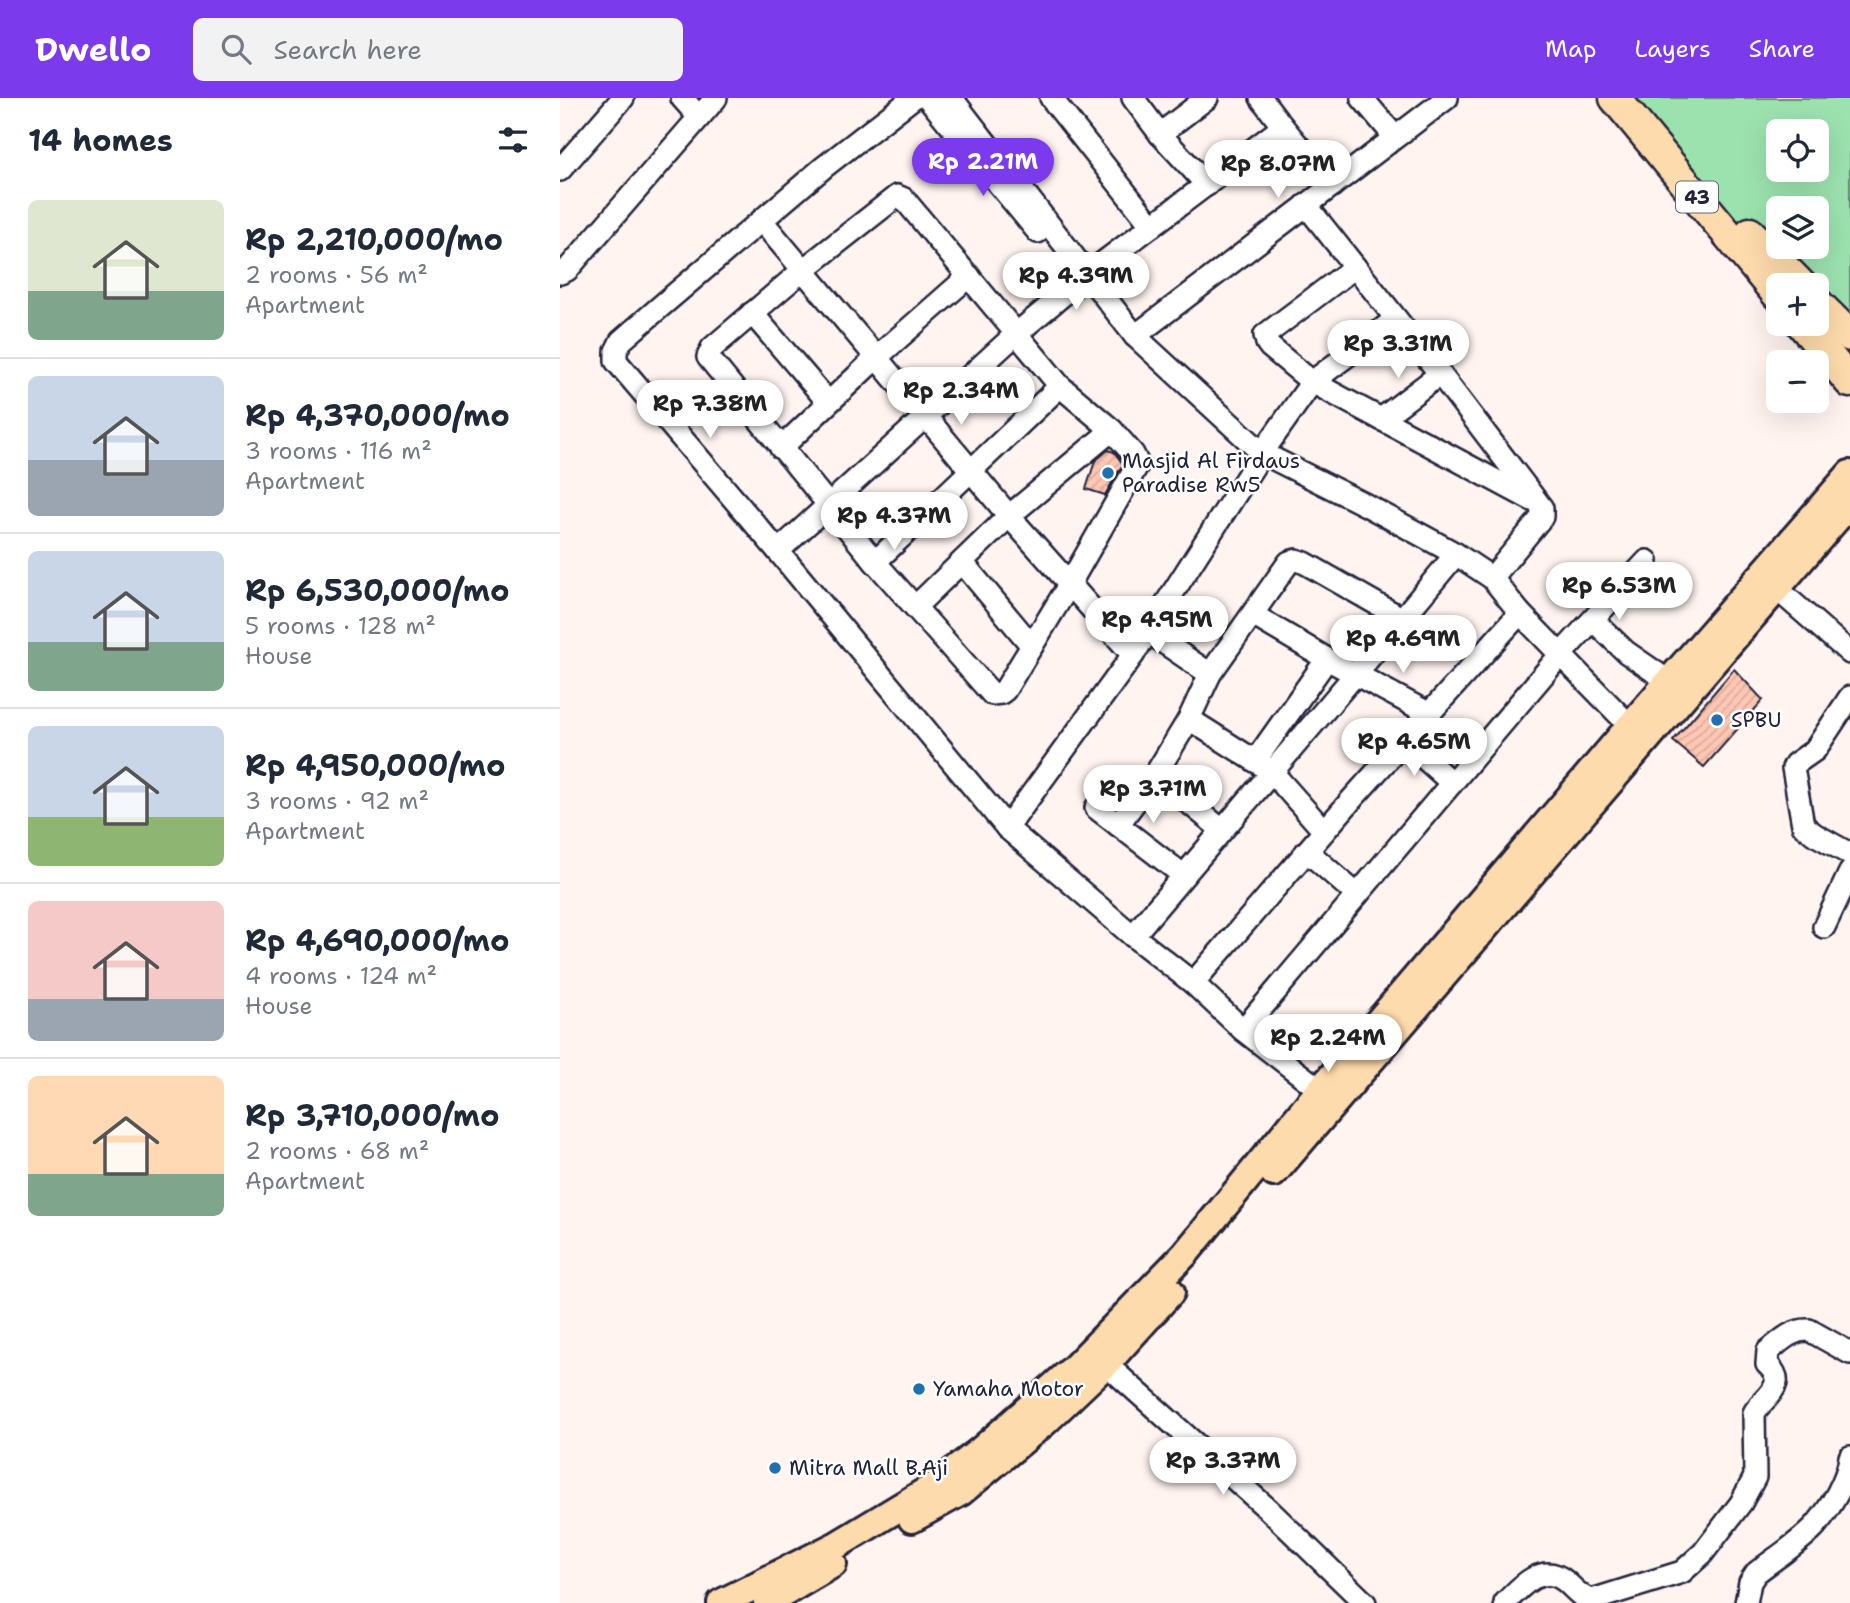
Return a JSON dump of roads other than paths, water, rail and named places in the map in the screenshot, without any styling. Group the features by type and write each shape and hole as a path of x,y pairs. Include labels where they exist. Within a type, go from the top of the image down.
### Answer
{"highway":[{"name":"43","path":"1615,98 1766,280"},
{"name":"43","path":"1633,98 1721,201 1790,273"},
{"path":"1829,315 1850,336"},
{"path":"1812,336 1850,382"}],"main road":[{"path":"721,1603 837,1545 1045,1422 1106,1364 1195,1266 1741,613 1850,474"},
{"path":"767,1603 879,1536 961,1492 987,1458 1185,1254 1320,1090 1668,681 1741,613 1776,588 1850,503"}],"street":[{"path":"560,170 623,98"},
{"path":"682,98 699,117"},
{"path":"560,273 567,270 716,98"},
{"path":"913,98 824,167 621,341 616,351 616,361 778,551 1007,828 1133,936 1194,983 1243,1030 1320,1090"},
{"path":"928,98 1045,240 1070,250"},
{"path":"947,98 953,100 1135,336 1262,453 1366,505 1492,578 1520,613 1630,726"},
{"path":"1051,98 1152,226"},
{"path":"1133,98 1160,134 1207,185"},
{"path":"1160,134 1207,98"},
{"path":"1261,98 1332,186"},
{"path":"1363,98 1395,137"},
{"path":"1135,336 1447,98"},
{"path":"778,551 1016,334 1087,274 1283,127"},
{"path":"892,197 904,199 969,276 1059,387 1112,430 1133,454 1138,464 1005,690 992,694 876,562 708,357 712,348 752,313 892,197"},
{"path":"1306,205 1540,504 1542,517 1492,578"},
{"path":"762,221 1009,516 1133,655"},
{"path":"1355,267 1265,335 1266,343 1312,382 1540,504"},
{"path":"781,448 877,357 969,276"},
{"path":"752,313 828,402"},
{"path":"1007,828 1133,655 1262,453 1312,382 1396,319"},
{"path":"1381,419 1440,374"},
{"path":"876,562 1059,387"},
{"path":"915,607 1009,516 1112,430"},
{"path":"1263,766 1357,674 1456,555"},
{"path":"1118,825 1155,775 1189,719 1210,674 1289,562 1296,560 1306,563 1403,619"},
{"path":"1243,1030 1561,654 1647,561"},
{"path":"962,562 1032,646"},
{"path":"1776,588 1850,653"},
{"path":"1194,983 1307,850 1520,613"},
{"path":"1253,615 1327,659 1428,713"},
{"path":"1593,620 1626,652 1668,681"},
{"path":"1147,631 1210,674"},
{"path":"1133,936 1222,830 1327,659"},
{"path":"1850,697 1815,750 1793,768 1803,825 1850,854"},
{"path":"1189,719 1263,766 1324,831"},
{"path":"1405,741 1452,783"},
{"path":"1155,775 1222,830"},
{"path":"1096,808 1183,875"},
{"path":"1307,850 1357,895"},
{"path":"1824,927 1850,872"},
{"path":"1505,1603 1525,1581 1542,1576 1560,1577 1583,1599 1592,1600 1682,1572 1703,1553 1741,1503 1755,1477 1754,1413 1769,1399 1776,1376 1767,1364 1768,1351 1789,1334 1803,1330 1850,1353"},
{"path":"1106,1364 1269,1510 1365,1603"},
{"path":"1746,1603 1750,1582 1756,1573 1815,1525 1834,1498 1849,1467 1850,1457"}],"place":[{"name":"Masjid Al Firdaus Paradise Rw5","path":"1108,473"},
{"name":"SPBU","path":"1717,720"},
{"name":"Yamaha Motor","path":"919,1389"},
{"name":"Mitra Mall B.Aji","path":"775,1468"}]}
